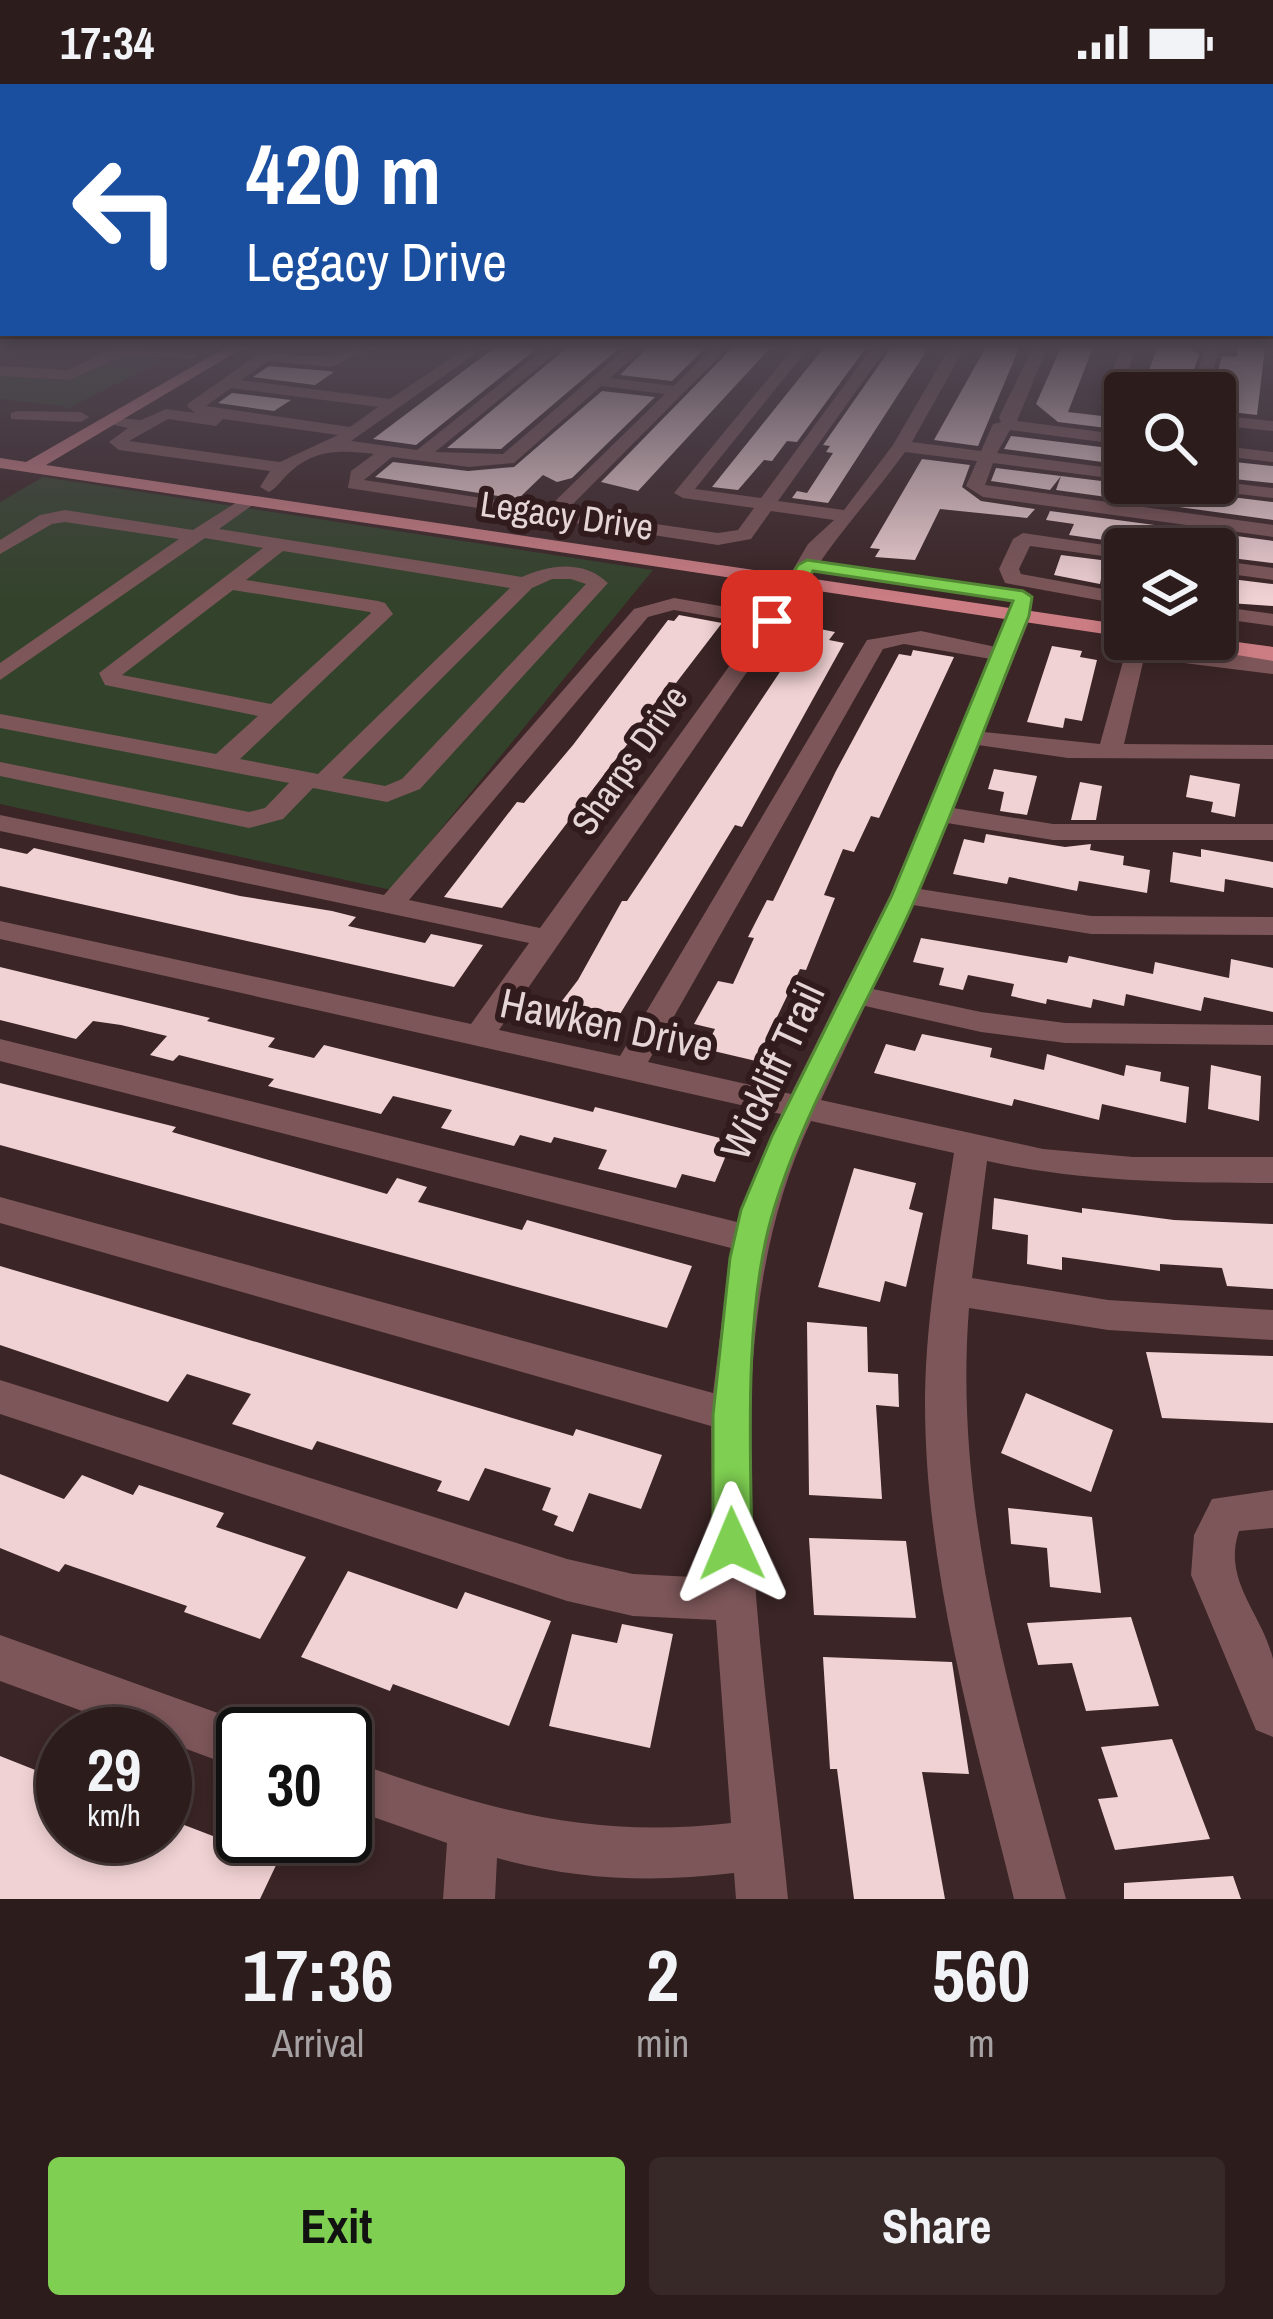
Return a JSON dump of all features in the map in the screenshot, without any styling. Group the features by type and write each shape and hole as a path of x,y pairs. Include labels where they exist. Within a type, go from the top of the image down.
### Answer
{"main road":[{"path":"0,484 65,430"},
{"path":"25,459 50,455 94,430"},
{"name":"Legacy Drive","path":"0,448 25,459 248,500 1021,606 1104,611"},
{"name":"Legacy Drive","path":"50,455 802,574"},
{"name":"Legacy Drive","path":"0,464 25,459"},
{"path":"248,500 269,487"},
{"name":"Legacy Drive","path":"1021,606 1104,627"},
{"path":"1236,629 1273,634"},
{"path":"1236,648 1273,654"}],"street":[{"path":"136,430 119,445 286,468"},
{"path":"154,470 214,430"},
{"path":"337,430 354,432"},
{"path":"269,487 291,481 358,430"},
{"path":"421,455 453,430"},
{"path":"269,487 273,477 315,448 335,444 496,463 516,454 544,430"},
{"path":"552,514 638,430"},
{"path":"735,430 683,493 849,516"},
{"path":"389,451 357,476 354,484 718,539 744,535 821,430"},
{"name":"Sharps Drive","path":"477,1038 772,621 815,548 849,516 910,430"},
{"path":"998,430 975,486 983,492 1273,531"},
{"path":"1046,430 1104,437"},
{"path":"901,446 1104,472"},
{"path":"1236,453 1273,457"},
{"path":"1236,489 1273,494"},
{"path":"0,673 248,500"},
{"path":"0,548 47,519 65,516 524,584"},
{"path":"1104,550 1023,538 1009,569 1012,579 1104,595"},
{"path":"276,712 113,680 110,674 279,545"},
{"path":"1236,569 1273,574"},
{"path":"0,721 315,781 387,794 411,784 598,583 592,577 557,572 524,584 315,781 274,814 249,820 0,769"},
{"path":"221,763 382,614 378,608 230,583"},
{"path":"390,905 641,613 674,604 772,621"},
{"name":"Wickliff Trail","path":"762,1899 737,1600 731,1415 751,1239 758,1210 801,1110 939,814 1021,606"},
{"path":"1236,615 1273,620"},
{"path":"627,1071 875,645 889,637 908,638 1004,655"},
{"path":"1110,751 1135,652 1168,651 1273,667"},
{"path":"971,737 1046,749 1273,752"},
{"path":"939,814 1053,832 1273,832"},
{"path":"0,823 548,938"},
{"path":"904,895 1091,926 1273,926"},
{"name":"Hawken Drive","path":"0,930 801,1110 1087,1167 1273,1170"},
{"path":"857,995 981,1022 1065,1033 1273,1035"},
{"path":"0,1050 751,1239"},
{"path":"972,1145 951,1290 945,1399 950,1493 982,1668 1040,1899"},
{"path":"0,1210 731,1415"},
{"path":"951,1290 1108,1315 1273,1325"},
{"path":"0,1397 567,1580 633,1595 737,1600"},
{"path":"1273,1509 1227,1513 1216,1527 1213,1575 1273,1713"},
{"path":"0,1658 216,1736"},
{"path":"372,1792 473,1828 549,1846 632,1855 759,1845"},
{"path":"469,1899 473,1828"}],"green space":[{"path":"43,477 653,570 391,890 0,804 0,502"}],"building":[{"path":"385,430 435,430 416,445 373,439"},
{"path":"469,430 524,430 501,449 447,448"},
{"path":"557,430 621,430 572,478 557,482 543,475 518,499 375,477 393,462 468,471 514,467"},
{"path":"652,430 695,430 638,491 601,482"},
{"path":"758,430 806,430 797,442 787,441 772,461 764,460 738,490 712,487"},
{"path":"834,430 875,430 828,503 792,498 797,491 807,493 833,453 823,445"},
{"path":"940,430 985,430 978,446 934,440"},
{"path":"1011,436 1104,447 1104,462 1004,449"},
{"path":"922,459 970,465 962,487 981,501 1035,509 1027,518 940,509 915,560 875,557 880,549 870,548"},
{"path":"1236,462 1273,466 1273,483 1236,479"},
{"path":"996,468 1061,476 1050,490 991,481"},
{"path":"1061,476 1104,481 1104,497 1056,490"},
{"path":"1236,497 1273,502 1273,520 1157,504 1236,504"},
{"path":"1050,511 1176,528 1104,528 1104,540 1069,535 1074,524 1046,520"},
{"path":"1236,536 1273,541 1273,563 1236,559"},
{"path":"1061,555 1104,560 1100,584 1054,575"},
{"path":"1236,580 1273,584 1273,606 1236,603"},
{"path":"679,615 722,623 676,683 669,682 502,908 444,897 517,802 524,803 573,745 668,620"},
{"path":"810,627 835,632 829,640 844,643 742,827 735,825 614,1024 555,1010 578,980 622,901 627,901"},
{"path":"1052,646 1082,651 1080,657 1097,660 1082,721 1065,718 1063,728 1027,722"},
{"path":"913,650 954,657 879,818 871,816 854,852 843,849 824,895 835,898 806,970 800,969 756,1061 705,1049 715,1029 694,1024 718,981 733,984 754,938 748,937 767,900 773,901 899,654 911,656"},
{"path":"994,769 1037,776 1027,815 1000,811 1004,792 988,789"},
{"path":"1190,775 1240,784 1235,817 1211,812 1213,802 1186,797"},
{"path":"1080,782 1102,786 1096,820 1071,820"},
{"path":"986,834 1065,847 1091,844 1090,850 1124,856 1123,865 1150,870 1147,893 1079,881 1077,891 1009,877 1007,884 953,874 964,839 984,843"},
{"path":"0,848 27,854 34,848 240,896 332,911 356,917 348,926 425,943 431,934 483,945 454,987 0,886"},
{"path":"1201,849 1273,862 1273,888 1225,879 1224,892 1170,882 1173,852 1201,857"},
{"path":"921,938 1067,963 1069,956 1153,974 1155,962 1229,978 1231,959 1273,968 1273,1012 1204,997 1201,1011 1126,994 1124,1006 1093,999 1091,1008 1047,999 1046,1004 1011,996 1014,984 968,975 963,990 939,985 944,968 913,962"},
{"path":"0,967 210,1018 207,1021 275,1038 268,1047 314,1058 324,1045 593,1112 595,1107 732,1141 715,1182 682,1174 676,1188 598,1169 607,1150 554,1137 551,1143 520,1135 514,1146 441,1128 452,1110 393,1096 381,1114 268,1086 274,1079 179,1055 173,1061 150,1055 167,1036 93,1021 76,1039 0,1020"},
{"path":"922,1034 992,1048 990,1057 1044,1070 1047,1054 1124,1076 1126,1065 1161,1072 1160,1081 1189,1087 1186,1123 1102,1104 1099,1120 1014,1099 1012,1106 874,1073 886,1044 915,1051"},
{"path":"1211,1065 1261,1076 1259,1121 1208,1109"},
{"path":"0,1083 176,1127 172,1132 387,1194 397,1178 427,1187 418,1202 522,1230 527,1220 692,1266 667,1328 0,1145"},
{"path":"854,1168 916,1183 909,1209 923,1213 906,1287 885,1281 880,1302 818,1287"},
{"path":"994,1198 1082,1213 1082,1208 1174,1220 1273,1224 1273,1289 1227,1286 1222,1268 1160,1264 1160,1271 1062,1257 1062,1270 1027,1264 1028,1235 992,1229"},
{"path":"0,1266 573,1436 576,1429 662,1455 641,1509 589,1493 573,1532 554,1525 558,1516 542,1510 551,1488 485,1468 469,1501 437,1491 442,1481 317,1441 312,1450 232,1424 251,1394 187,1374 168,1402 0,1345"},
{"path":"807,1322 867,1327 868,1372 898,1374 899,1407 876,1405 882,1499 809,1495"},
{"path":"1146,1352 1273,1356 1273,1423 1162,1418"},
{"path":"1026,1393 1113,1430 1091,1492 1001,1453"},
{"path":"0,1474 64,1499 82,1475 133,1495 139,1485 224,1513 216,1527 306,1557 260,1639 184,1612 187,1606 65,1564 59,1572 0,1548"},
{"path":"1008,1508 1092,1517 1101,1593 1050,1587 1047,1548 1011,1544"},
{"path":"809,1538 906,1541 916,1618 814,1615"},
{"path":"348,1571 457,1609 465,1592 551,1621 509,1726 393,1684 390,1691 301,1657"},
{"path":"1131,1617 1159,1706 1086,1711 1072,1663 1038,1665 1027,1623"},
{"path":"622,1624 673,1634 650,1748 549,1726 572,1634 617,1643"},
{"path":"823,1657 952,1662 969,1774 922,1772 945,1899 854,1899 837,1769 830,1769"},
{"path":"1172,1739 1210,1839 1115,1850 1098,1799 1118,1797 1101,1747"},
{"path":"0,1756 36,1770 36,1863 192,1863 192,1828 216,1837 216,1863 277,1863 260,1899 0,1899"},
{"path":"1233,1876 1241,1899 1124,1899 1124,1883"}],"route":[{"path":"732,1544 731,1415 746,1258 758,1210 787,1136 904,895 1020,616 1023,597 807,565 772,621"}]}
